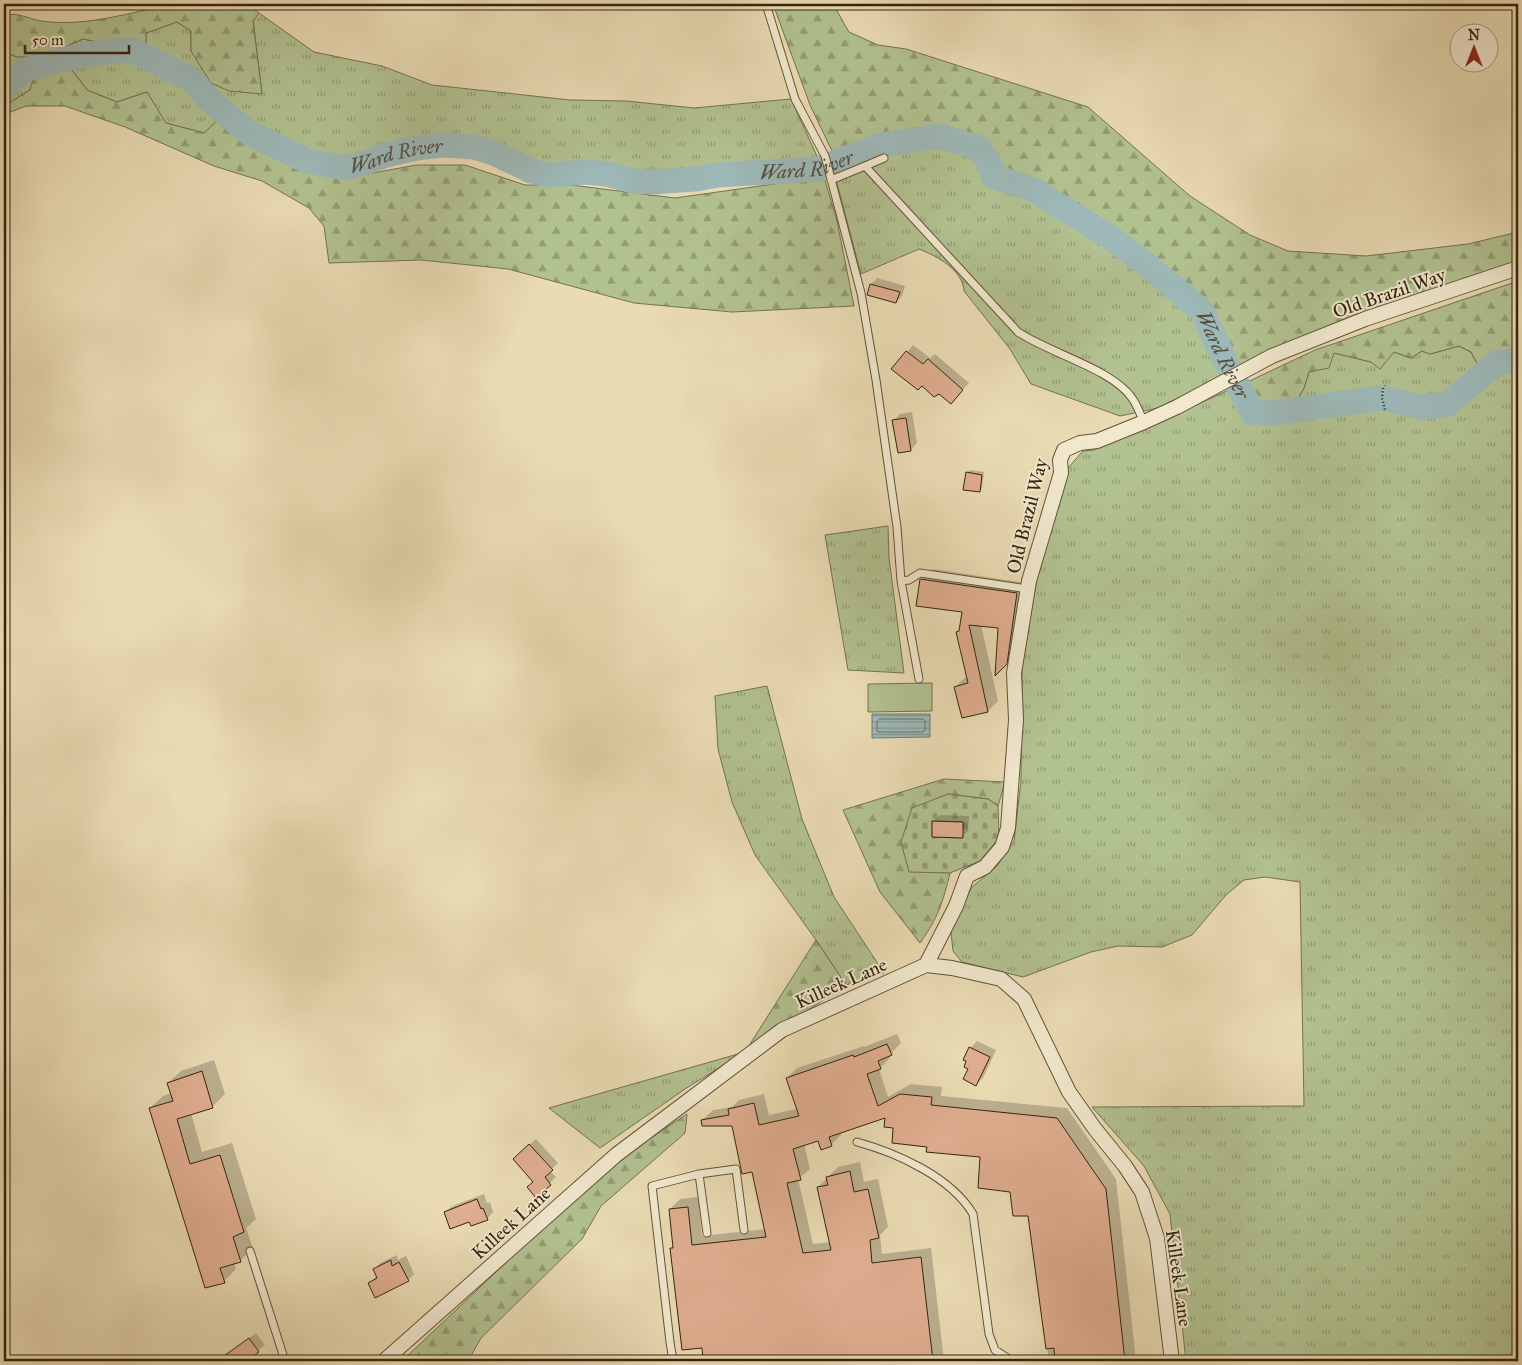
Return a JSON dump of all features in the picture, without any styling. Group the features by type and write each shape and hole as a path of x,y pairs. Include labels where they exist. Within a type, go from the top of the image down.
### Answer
{"street":[{"name":"Old Brazil Way","path":"926,965 956,906 967,876 985,867 1002,848 1008,828 1016,720 1014,673 1028,589 1061,473 1060,460 1064,450 1080,443 1097,441 1144,422 1177,407 1272,356 1365,320 1518,268"},
{"name":"Killeek Lane","path":"384,1361 616,1155 782,1030 926,965 952,968 1001,979 1024,999 1069,1092 1095,1129 1125,1166 1142,1192 1157,1238 1172,1361"}],"lane":[{"path":"766,4 795,99 825,156 861,292 876,380 897,527 901,581 918,679"},
{"path":"831,180 884,158"},
{"path":"865,166 1018,332 1030,341 1108,377 1131,397 1144,422"},
{"path":"901,581 909,580 920,573 1028,589"},
{"path":"857,1142 876,1147 915,1164 946,1185 966,1202 973,1214 989,1334 996,1350 1012,1361"},
{"path":"674,1361 670,1342 652,1186 699,1174 736,1169 744,1230"},
{"path":"699,1174 706,1233"},
{"path":"250,1251 285,1361"}],"path":[{"path":"1383,388 1382,398 1385,410"}],"green space":[{"path":"169,4 245,4 259,13 253,21 262,94 229,91 211,83 191,51 191,31 177,22 146,33 146,52 83,39 44,56 17,57 4,52 4,16 13,14 41,21 57,22 88,21"},
{"path":"773,4 833,4 849,32 878,45 906,49 1088,107 1190,196 1250,235 1288,251 1366,256 1468,244 1518,232 1518,261 1237,371 1206,307 1153,256 1099,217 1036,184 1003,173 981,139 939,130 890,132 832,151 810,105"},
{"path":"259,13 314,52 382,66 432,85 570,100 626,101 694,108 791,99 820,163 717,169 653,179 584,168 549,170 527,166 500,152 469,143 428,143 386,149 345,162 310,157 284,145 243,120 235,131 220,119 204,133 165,123 147,92 117,102 87,90 69,66 4,106 4,52 17,57 44,56 83,39 146,52 146,33 177,22 191,31 191,51 262,94 253,20"},
{"path":"69,66 87,90 117,102 147,92 166,123 204,133 220,118 235,131 306,167 357,176 416,165 465,165 525,185 571,185 675,198 824,177 837,221 854,306 732,312 634,303 508,269 421,260 329,263 324,226 309,208 262,181 214,166 125,127 65,106 26,106 8,113 4,118 4,106 30,90 34,77"},
{"path":"941,138 978,150 989,168 991,180 1032,193 1144,266 1199,313 1226,374 1158,408 1120,416 1031,384 1010,349 964,291 963,283 954,270 941,260 919,249 861,274 833,168 883,147"},
{"path":"1518,281 1518,352 1493,355 1478,365 1471,352 1459,346 1430,354 1422,351 1411,358 1394,352 1380,369 1371,362 1334,353 1329,368 1309,372 1304,388 1296,402 1262,408 1254,406 1243,384 1315,350"},
{"path":"1459,346 1471,352 1478,365 1470,378 1458,383 1453,393 1405,396 1389,392 1385,385 1378,392 1343,396 1328,394 1317,399 1296,402 1304,388 1309,372 1334,353 1371,362 1394,352 1411,358 1422,351 1430,354"},
{"path":"1518,364 1518,1361 1186,1361 1170,1214 1144,1166 1092,1107 1304,1106 1300,882 1265,877 1244,880 1226,895 1192,935 1162,947 1118,946 1091,952 1023,977 962,962 953,951 951,932 971,888 997,866 1014,841 1021,781 1022,668 1039,566 1068,468 1083,451 1094,450 1233,388 1252,417 1276,418 1299,416 1331,408 1393,404 1445,416 1501,366"},
{"path":"888,526 889,558 904,673 848,670 825,535"},
{"path":"932,683 932,711 868,712 868,684"},
{"path":"767,686 802,819 834,897 884,973 846,985 755,855 732,802 718,749 715,696"},
{"path":"944,779 1005,782 998,806 988,799 948,794 909,871 950,873 939,909 920,943 880,892 843,810"},
{"path":"948,794 988,799 998,806 999,838 980,861 950,873 909,872 901,842 912,808","holes":["932,821 963,822 962,838 932,837"]},
{"path":"816,940 846,985 745,1052"},
{"path":"745,1052 685,1089 600,1148 549,1108"},
{"path":"687,1114 685,1133 601,1206 582,1239 481,1338 468,1361 402,1361 607,1167"}],"water":[{"path":"872,714 930,714 930,737 872,738"}],"building":[{"path":"870,284 900,292 896,303 867,295"},
{"path":"906,351 923,364 928,359 963,390 951,404 939,394 934,397 922,386 918,390 891,369"},
{"path":"906,418 911,451 898,453 892,420"},
{"path":"966,472 982,475 980,492 963,490"},
{"path":"920,579 1017,593 1007,664 995,676 998,628 969,625 988,712 962,718 954,687 968,683 956,632 959,631 962,612 916,606"},
{"path":"932,821 963,822 963,838 932,837"},
{"path":"887,1044 892,1055 878,1061 881,1069 867,1074 878,1106 900,1094 932,1097 931,1105 1057,1118 1106,1189 1125,1361 1055,1361 1054,1348 1046,1349 1028,1216 1013,1216 1010,1192 978,1188 980,1157 926,1152 927,1147 892,1143 893,1128 884,1127 885,1118 829,1137 832,1146 821,1150 818,1141 793,1149 801,1180 787,1183 803,1253 831,1250 817,1187 828,1185 826,1177 850,1171 854,1192 868,1189 879,1238 870,1240 872,1263 921,1257 933,1361 703,1361 702,1348 682,1350 670,1248 673,1248 669,1209 688,1207 692,1245 766,1237 752,1172 742,1174 732,1126 702,1126 701,1120 729,1115 728,1109 754,1103 759,1125 799,1116 786,1078 853,1055 854,1057"},
{"path":"969,1047 990,1057 976,1086 963,1079 968,1069 964,1067 966,1061 963,1060"},
{"path":"202,1071 213,1108 177,1119 190,1164 220,1155 244,1232 233,1237 241,1262 220,1268 225,1283 205,1288 149,1108 173,1101 167,1083"},
{"path":"529,1144 553,1170 545,1177 551,1185 536,1198 527,1187 533,1182 513,1159"},
{"path":"477,1199 488,1220 471,1226 469,1222 450,1229 444,1212"},
{"path":"391,1260 392,1266 399,1262 409,1281 375,1298 368,1283 377,1278 373,1269"},
{"path":"249,1338 259,1352 247,1361 217,1361"}],"waterway":[{"name":"Ward River","path":"4,89 8,83 27,69 96,53 132,50 194,81 207,98 249,133 307,161 345,168 416,148 444,145 474,147 494,153 531,171 546,175 587,172 606,174 632,181 651,182 696,179 718,175 819,169 881,145 940,136 979,148 992,168 993,176 1034,190 1111,238 1145,263 1202,311 1229,369 1253,413 1273,413 1382,398 1421,407 1446,405 1498,362 1518,361"}]}
